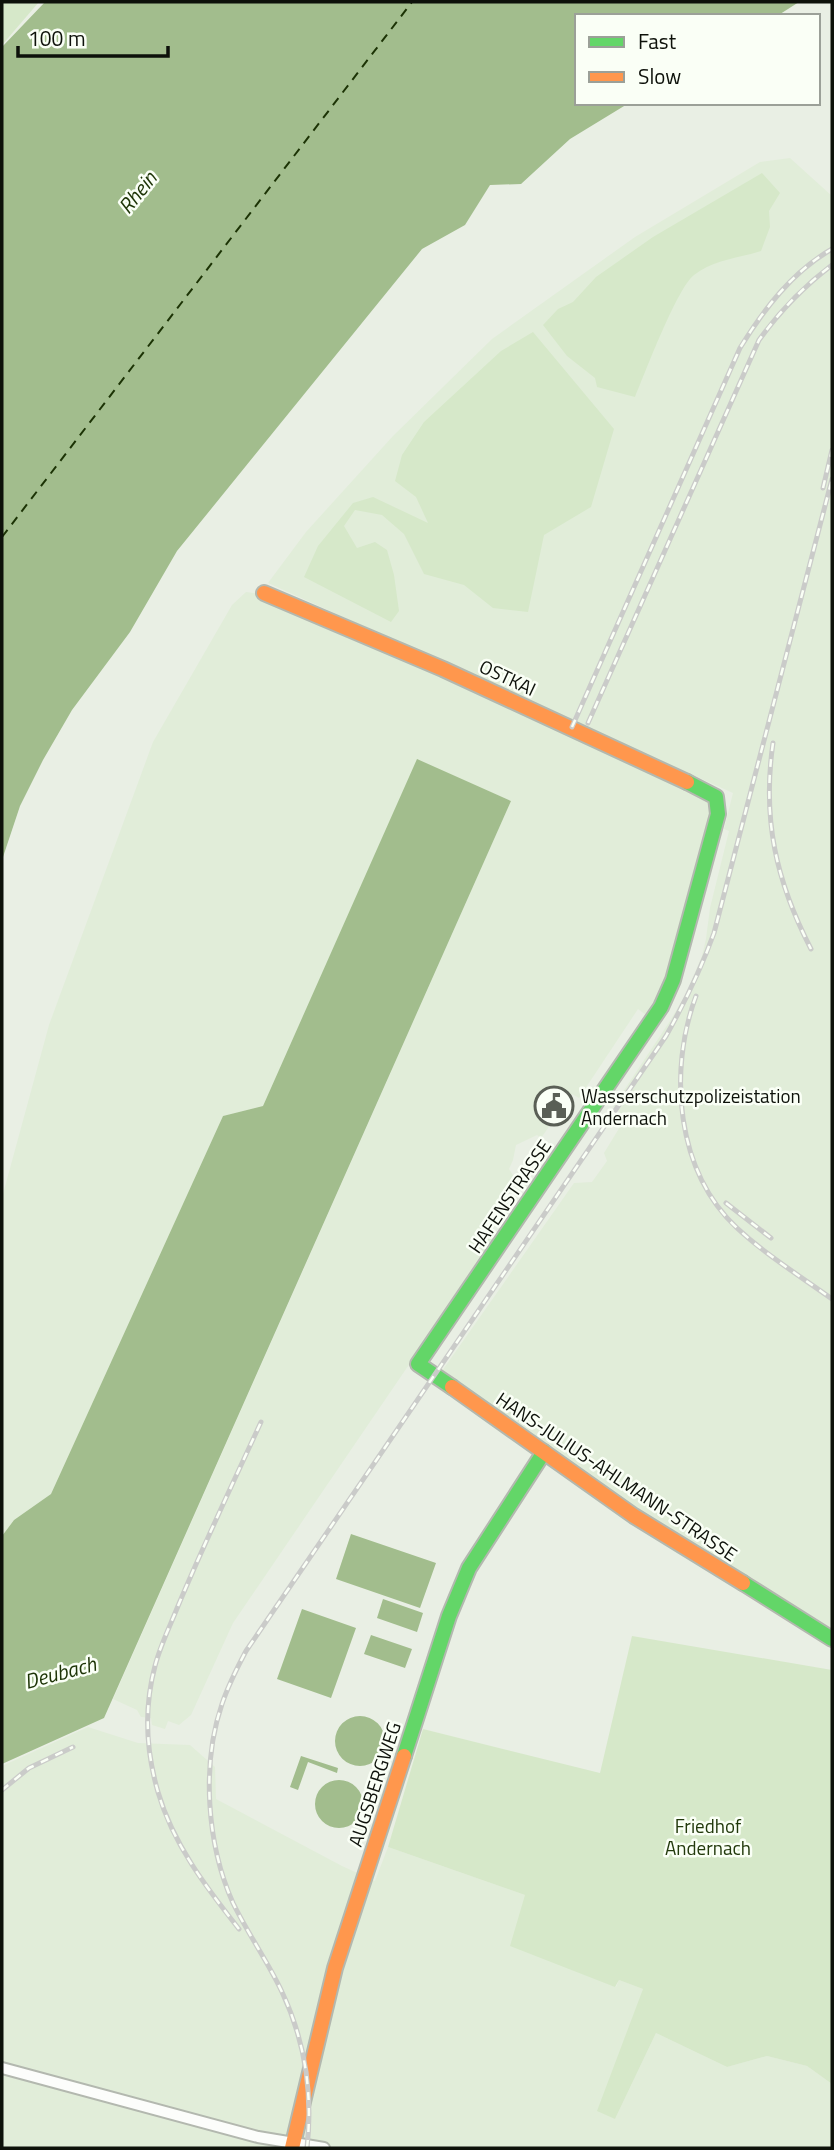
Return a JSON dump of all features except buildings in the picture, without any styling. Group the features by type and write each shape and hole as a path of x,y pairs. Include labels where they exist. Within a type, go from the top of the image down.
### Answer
{"street":[{"name":"OSTKAI","path":"264,593 443,668 705,790 716,797 718,814"},
{"name":"HAFENSTRASSE","path":"418,1364 661,1007 673,980 718,814"},
{"name":"HANS-JULIUS-AHLMANN-STRASSE","path":"418,1364 644,1522 832,1639"},
{"name":"AUGSBERGWEG","path":"292,2145 335,1968 449,1616 469,1569 544,1452"},
{"path":"2,2068 258,2137 292,2145 324,2148"}],"shaded area":[{"path":"790,158 832,196 832,1632 569,1466 549,1447 442,1371 574,1183 592,1182 607,1161 604,1153 626,1117 613,1107 686,994 702,956 710,908 729,831 724,829 733,793 268,583 306,532 393,436 492,339 635,237 760,162"},
{"path":"246,592 254,593 703,795 709,801 711,813 675,947 654,1003 646,1015 638,1009 579,1098 572,1094 541,1138 537,1135 516,1145 509,1169 514,1177 491,1230 498,1234 233,1623 191,1715 179,1725 168,1721 165,1729 152,1725 151,1718 141,1717 137,1710 113,1699 511,801 417,760 263,1106 223,1116 51,1494 14,1520 2,1536 3,1194 49,1025 153,742 232,605"},
{"path":"88,1727 138,1743 190,1745 215,1767 216,1799 375,1881 388,1847 525,1895 616,1987 619,1980 643,1989 615,2119 656,2033 727,2067 767,2056 807,2066 832,2084 832,2148 2,2148 2,1766"}],"green space":[{"path":"2,2 39,2 2,45"},
{"path":"762,173 780,193 769,211 770,227 761,251 709,266 687,283 662,332 635,397 597,387 595,378 567,356 543,325 558,309 573,302 596,277 653,237"},
{"path":"533,332 614,429 591,507 544,535 528,612 493,608 464,585 424,574 404,534 382,515 355,510 344,526 357,548 375,542 387,550 399,611 391,622 304,577 318,546 353,503 373,497 428,523 416,497 395,481 402,455 424,422 501,351"},
{"name":"Friedhof Andernach","path":"632,1636 832,1670 832,2084 807,2066 767,2056 727,2067 656,2033 615,2119 597,2111 643,1989 619,1980 615,1987 510,1946 525,1895 388,1847 423,1729 600,1773"}],"water":[{"name":"Rhein","path":"45,2 799,2 780,14 575,14 575,105 626,105 570,139 521,184 490,185 465,225 422,249 177,551 130,632 72,710 43,760 20,806 2,860 2,47"},
{"name":"Deubach","path":"417,759 511,801 104,1718 2,1764 2,1536 14,1520 51,1494 223,1116 263,1106"},
{"path":"351,1534 436,1563 420,1608 336,1579"},
{"path":"383,1599 423,1613 417,1632 377,1618"},
{"path":"302,1609 356,1628 331,1698 277,1679"},
{"path":"371,1635 412,1649 405,1668 364,1654"},
{"path":"360,1716 378,1723 385,1741 378,1759 360,1766 342,1759 335,1741 342,1723"},
{"path":"301,1756 338,1768 337,1773 308,1762 298,1790 290,1787"},
{"path":"339,1780 356,1787 363,1804 356,1821 339,1828 322,1821 315,1804 322,1787"}],"ferry route":[{"path":"2,537 412,2"}],"railway":[{"path":"572,727 740,348 780,292 804,269 832,249"},
{"path":"588,723 759,340 792,300 832,265"},
{"path":"823,488 832,450"},
{"path":"307,2148 308,2088 296,2029 276,1981 233,1903 217,1856 209,1778 215,1728 222,1704 246,1651 666,1036 686,998 714,933 832,479"},
{"path":"773,743 769,798 775,849 789,899 811,949"},
{"path":"696,996 687,1025 681,1087 683,1119 701,1178 717,1205 737,1228 832,1299"},
{"path":"726,1203 771,1238"},
{"path":"239,1929 192,1864 164,1811 151,1761 148,1713 151,1682 162,1644 261,1422"},
{"path":"2,1790 29,1768 73,1747"}],"traffic: fast":[{"path":"452,1387 418,1364 661,1007 673,980 718,814 716,797 687,782"},
{"path":"404,1756 449,1616 469,1568 544,1452"},
{"path":"743,1583 832,1639"}],"traffic: slow":[{"path":"264,593 443,669 687,782"},
{"path":"452,1387 634,1516 743,1583"},
{"path":"292,2148 335,1968 404,1756"}],"place":[{"name":"Wasserschutzpolizeistation Andernach","path":"554,1106"}]}
